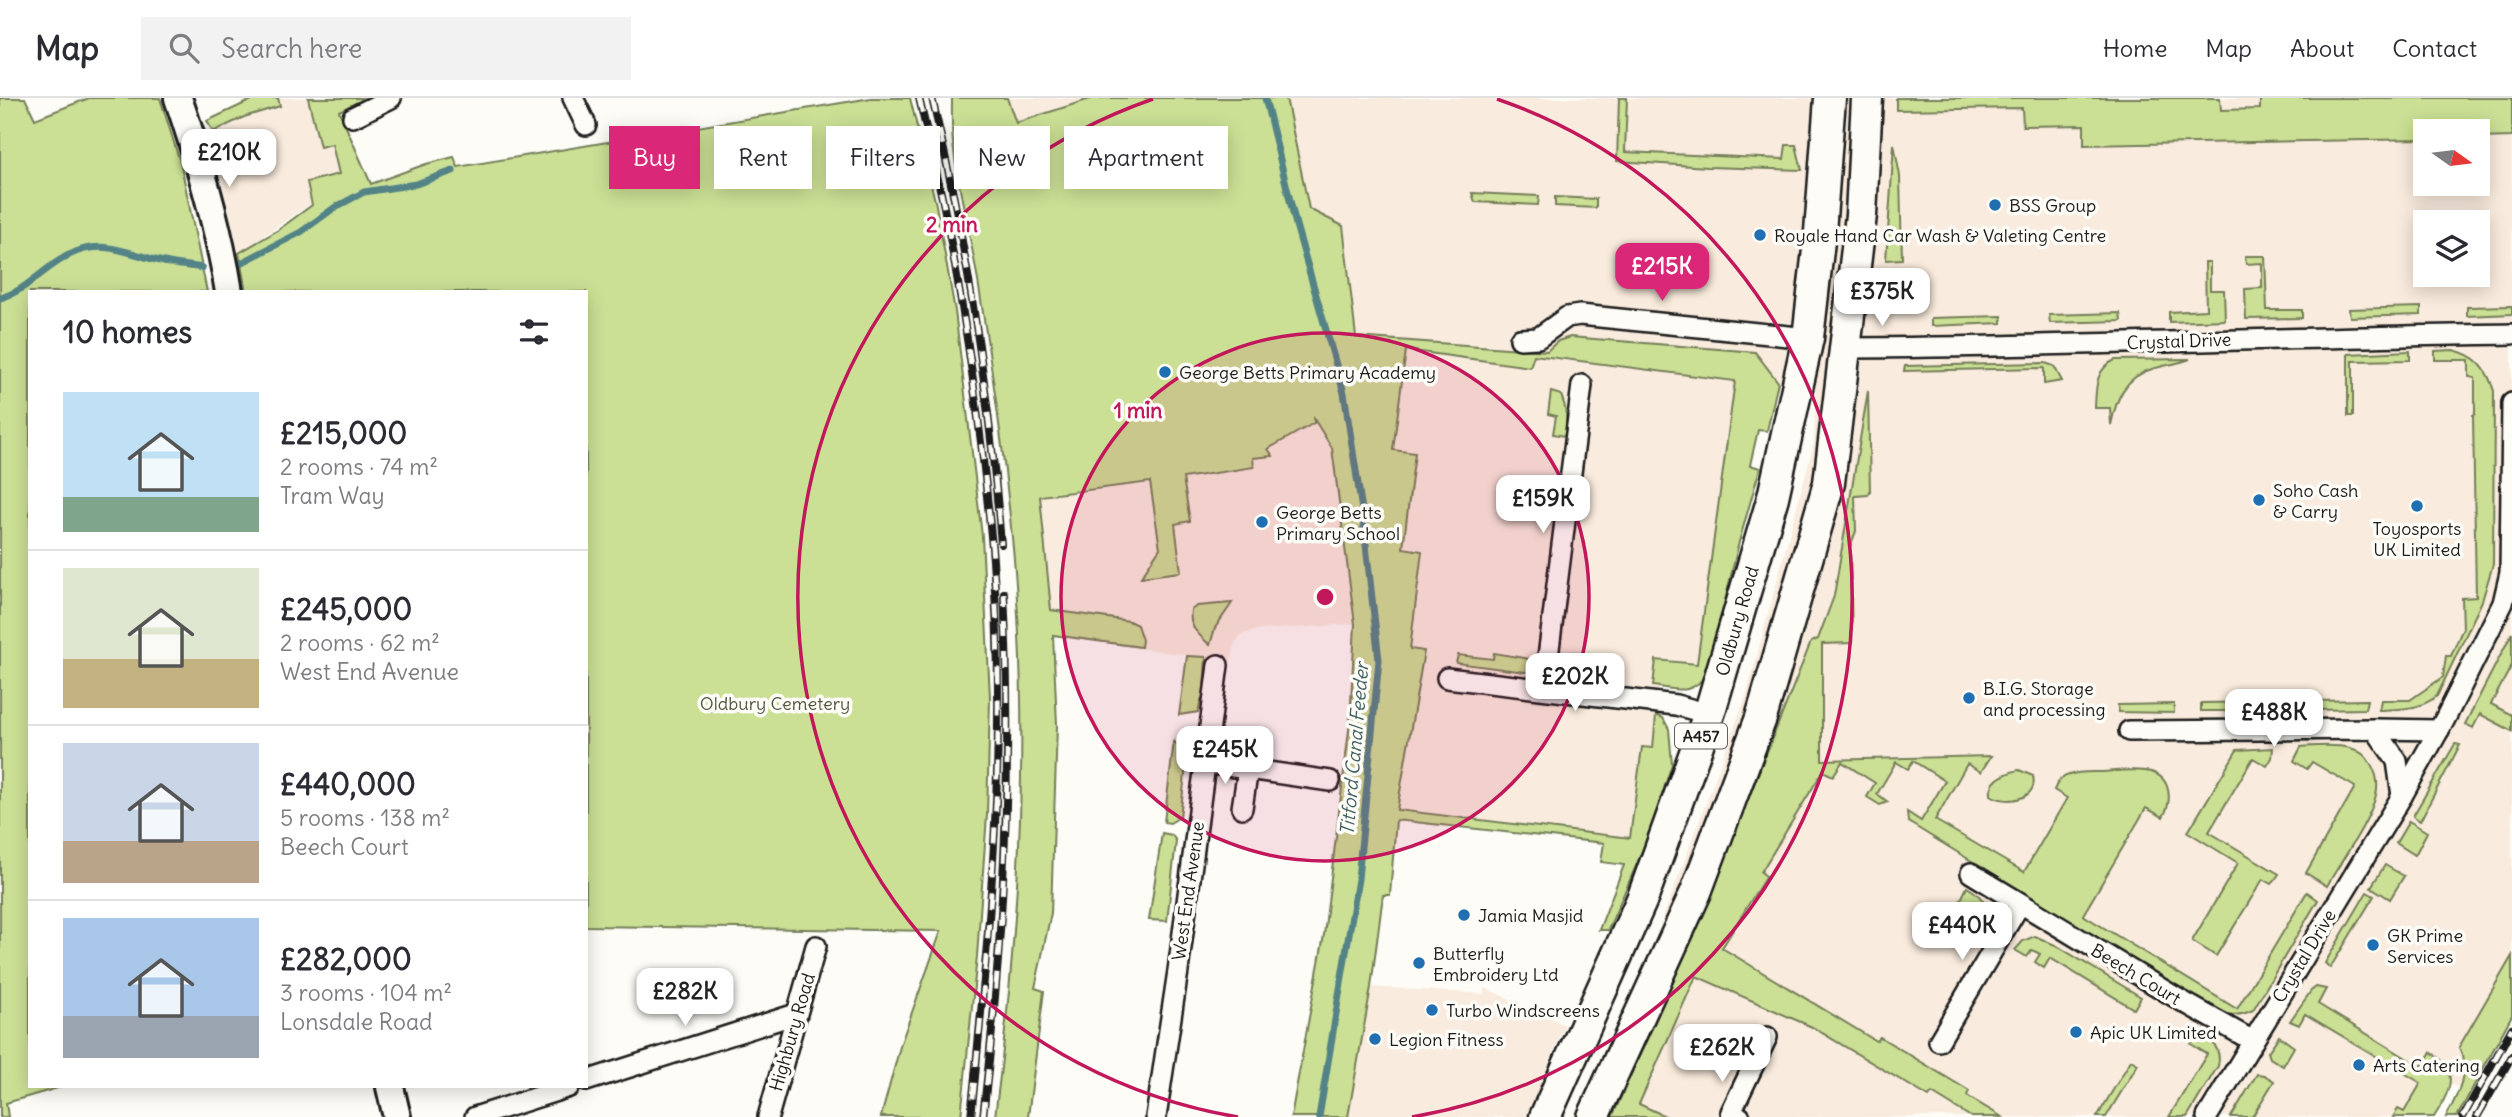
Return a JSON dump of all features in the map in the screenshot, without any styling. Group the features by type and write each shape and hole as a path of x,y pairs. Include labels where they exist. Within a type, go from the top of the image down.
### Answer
{"main road":[{"path":"178,98 193,142 229,290"},
{"name":"Oldbury Road","path":"1545,1117 1643,897 1709,714 1773,497 1808,338 1820,232 1830,98"},
{"name":"A457","path":"1593,1117 1696,892 1761,718 1829,483 1861,215 1867,98"},
{"path":"1773,497 1799,448 1832,349 1846,348"},
{"path":"390,1088 397,1117"}],"street":[{"path":"354,117 391,98"},
{"path":"573,98 586,125"},
{"path":"1520,338 1538,338 1567,317 1580,315 1808,338"},
{"name":"Crystal Drive","path":"1846,348 2512,334"},
{"path":"1544,689 1582,385"},
{"name":"Crystal Drive","path":"2207,1117 2402,796 2439,730 2503,603 2510,573 2512,403"},
{"name":"West End Avenue","path":"1156,1117 1218,665"},
{"path":"1447,678 1681,706 1709,714"},
{"path":"2375,729 2397,761 2402,796"},
{"path":"2129,731 2439,730"},
{"path":"1206,763 1330,780"},
{"path":"1242,808 1248,769"},
{"name":"Beech Court","path":"1971,873 2190,1006 2253,1041"},
{"path":"1939,1041 2020,904"},
{"name":"Highbury Road","path":"768,1117 816,946"},
{"path":"588,1080 796,1014"},
{"path":"1741,1117 1731,1112 1767,1037"},
{"path":"475,1117 566,1088"}],"shaded area":[{"path":"256,98 333,98 362,168 239,253 207,121"},
{"path":"964,98 1093,98 1007,126 981,126"},
{"name":"George Betts Primary Academy","path":"1221,98 1317,426 1332,448 1355,624 1257,630 1241,635 1235,643 1231,662 1053,635 1033,414 1167,189 1228,189 1228,126 1204,126"},
{"path":"1286,98 2512,98 2512,993 2463,1090 2449,1083 2425,1117 1573,1117 1651,950 1746,696 1814,443 1816,389 1778,382 1767,431 1758,430 1750,465 1760,468 1699,685 1688,690 1660,688 1656,715 1669,729 1672,764 1631,838 1493,821 1396,819 1412,725 1374,448 1388,341 1334,334"},
{"path":"1371,987 1484,994 1485,988 1565,1025 1545,1072 1533,1117 1348,1117"}],"green space":[{"path":"0,98 25,98 35,119 89,98 160,98 181,165 207,290 28,290 28,1088 58,1088 6,1103 8,1117 0,1117"},
{"path":"256,98 278,98 280,106 244,117 213,132 207,121"},
{"name":"Oldbury Cemetery","path":"308,98 366,98 339,111 371,184 454,157 458,167 609,142 609,189 700,189 700,127 871,98 910,98 917,126 826,126 826,189 932,189 955,311 982,536 990,698 987,815 977,956 961,1117 881,1117 901,1043 941,931 588,926 588,290 246,290 239,253 278,230 312,205 307,182 339,174 332,144 320,147"},
{"path":"952,98 1007,98 1016,123 1093,98 1286,98 1309,209 1343,226 1356,337 1547,351 1558,341 1570,337 1755,352 1778,382 1767,431 1758,430 1750,465 1760,468 1708,672 1696,685 1678,690 1653,686 1656,660 1697,664 1735,381 1534,355 1530,367 1406,350 1393,450 1415,453 1403,548 1422,551 1410,649 1424,651 1397,810 1630,838 1642,747 1653,748 1656,715 1663,718 1669,729 1672,764 1647,841 1608,930 1599,930 1624,865 1601,862 1604,843 1396,820 1390,895 1383,895 1371,987 1348,1117 1291,1117 1324,935 1350,722 1355,624 1332,448 1314,419 1314,423 1268,449 1273,456 1253,458 1254,467 1183,478 1190,521 1175,524 1181,572 1141,577 1160,548 1150,482 1040,496 1051,610 1129,621 1137,625 1142,640 1141,647 1053,635 1057,725 1051,913 1035,988 1044,991 1028,1117 995,1117 1011,971 1016,896 1020,822 1020,673 1017,600 1004,465 978,281 960,189 1050,189 1050,126 954,126 954,152"},
{"path":"1619,98 1627,98 1625,152 1784,159 1786,145 1796,145 1802,170 1617,161"},
{"path":"1896,98 2220,98 2221,110 2260,109 2260,98 2512,98 2512,137 2490,138 2490,119 2413,119 2413,139 2084,145 2084,125 2023,126 2022,108 1896,110"},
{"path":"1894,144 1900,176 1902,259 1886,260"},
{"path":"1472,193 1539,196 1538,205 1475,202"},
{"path":"1555,197 1596,199 1596,208 1555,206"},
{"path":"2245,256 2265,256 2267,310 2302,310 2302,318 2246,319 2245,289 2262,288 2262,263 2246,264"},
{"path":"2205,262 2210,262 2210,290 2224,290 2225,320 2169,322 2169,312 2206,310"},
{"path":"2512,306 2512,314 2467,316 2467,307"},
{"path":"2421,307 2421,315 2350,317 2349,309"},
{"path":"2120,313 2121,321 2050,323 2049,315"},
{"path":"2002,316 2002,323 1931,326 1931,318"},
{"path":"2453,350 2468,355 2480,364 2494,391 2493,564 2482,601 2437,696 2417,706 2379,710 2381,700 2410,700 2443,677 2446,656 2451,656 2463,628 2462,598 2476,597 2473,415 2475,378 2469,377 2469,360 2435,360 2435,351"},
{"path":"2410,351 2410,360 2353,361 2353,416 2348,416 2348,354"},
{"path":"2190,359 2152,369 2134,378 2119,398 2111,425 2110,408 2095,408 2096,386 2100,374 2115,360"},
{"path":"2045,363 2054,366 2062,381 2044,384 2044,368 1904,371 1905,366"},
{"path":"1868,391 1870,492 1868,495 1855,496 1856,531 1850,547 1852,643 1822,644 1822,760 1991,756 1981,772 1967,764 1935,820 2024,872 2067,798 2054,790 2058,782 2066,776 2081,772 2126,770 2158,775 2166,785 2169,798 2163,817 2146,808 2083,915 2237,1009 2307,892 2318,900 2253,1010 2236,1015 2218,1012 1908,822 1907,812 1921,821 1945,781 1913,761 1908,769 1896,762 1877,794 1888,802 1880,805 1867,797 1875,783 1842,762 1833,776 1823,771 1761,872 1766,876 1722,948 1876,1041 1880,1037 1969,1091 1967,1096 2002,1117 1971,1117 1932,1093 1929,1097 1812,1027 1696,976 1639,1104 1667,1117 1612,1117 1692,939 1811,642 1818,639 1834,596"},
{"path":"1551,392 1561,395 1563,400 1566,415 1565,436 1553,434 1556,416 1548,414"},
{"path":"1232,603 1215,628 1210,645 1193,626 1191,610 1197,606"},
{"path":"2512,633 2512,665 2491,704 2512,715 2512,731 2480,714 2473,728 2465,724"},
{"path":"1579,652 1578,667 1598,671 1596,684 1576,678 1567,671 1565,666 1569,653"},
{"path":"1494,653 1536,660 1534,670 1525,672 1456,663 1458,655 1493,659"},
{"path":"1187,656 1206,657 1204,690 1198,712 1179,715"},
{"path":"2367,700 2365,709 2316,710 2315,701"},
{"path":"2272,702 2272,711 2201,711 2201,703"},
{"path":"2174,704 2174,713 2118,712 2118,705"},
{"path":"1174,741 1187,758 1180,817 1170,823 1164,822"},
{"path":"2455,744 2460,745 2420,821 2413,816"},
{"path":"2338,746 2357,750 2372,766 2377,780 2376,795 2368,817 2327,886 2306,873 2355,787 2312,762 2307,769 2294,761 2301,747"},
{"path":"2273,748 2272,758 2267,766 2253,758 2209,832 2279,874 2272,884 2263,879 2216,956 2192,941 2238,863 2188,832 2237,750"},
{"path":"2019,770 2033,776 2034,784 2026,795 2005,800 1991,795 1996,781"},
{"path":"2409,821 2427,832 2415,855 2396,843"},
{"path":"1162,833 1172,835 1176,841 1167,921 1149,920"},
{"path":"2385,865 2404,876 2390,899 2371,887"},
{"path":"1967,887 1979,896 1986,906 1988,918 1984,933 1954,914"},
{"path":"2367,892 2374,896 2330,968 2325,963"},
{"path":"2035,936 2057,946 2141,997 2134,1009 2050,958 2044,968 2035,962 2040,954 2032,950 2027,957 2015,950 2023,941"},
{"path":"2512,956 2512,1015 2457,1117 2446,1117 2463,1074 2459,1047"},
{"path":"2316,987 2326,989 2318,1004 2421,1067 2431,1052 2440,1059 2446,1067 2450,1082 2434,1117 2393,1117 2398,1109 2404,1112 2421,1083 2305,1014 2299,1025 2290,1021"},
{"path":"2197,1034 2215,1045 2219,1055 2218,1066 2187,1117 2169,1117 2207,1054 2191,1044"},
{"path":"2279,1036 2294,1047 2283,1066 2270,1058 2268,1052"},
{"path":"2131,1060 2138,1064 2106,1117 2097,1117"},
{"path":"2257,1074 2274,1081 2252,1117 2231,1117"}],"waterway":[{"name":"Titford Canal Feeder","path":"1265,98 1296,225 1344,393 1362,510 1379,660 1358,879 1319,1117"},
{"path":"241,263 301,232 334,208 364,192 416,184 453,171"},
{"path":"0,298 19,290 69,255 94,248 117,249 164,262 202,268"}],"railway":[{"path":"919,98 946,217 967,340 988,506 996,618 998,690 995,832 971,1117"},
{"path":"932,98 956,208 975,320 1001,544"},
{"path":"983,1117 1001,920 1007,790 1004,593"},
{"path":"2463,1117 2512,1028"},
{"path":"2477,1117 2512,1056"}],"place":[{"name":"BSS Group","path":"1995,205"},
{"name":"Royale Hand Car Wash & Valeting Centre","path":"1760,235"},
{"name":"George Betts Primary Academy","path":"1165,372"},
{"name":"Soho Cash & Carry","path":"2259,500"},
{"name":"Toyosports UK Limited","path":"2417,506"},
{"name":"George Betts Primary School","path":"1262,522"},
{"name":"B.I.G. Storage and processing","path":"1969,698"},
{"name":"Jamia Masjid","path":"1464,915"},
{"name":"GK Prime Services","path":"2373,945"},
{"name":"Butterfly Embroidery Ltd","path":"1419,963"},
{"name":"Turbo Windscreens","path":"1432,1010"},
{"name":"Apic UK Limited","path":"2076,1032"},
{"name":"Legion Fitness","path":"1375,1039"},
{"name":"Arts Catering","path":"2359,1065"}]}
